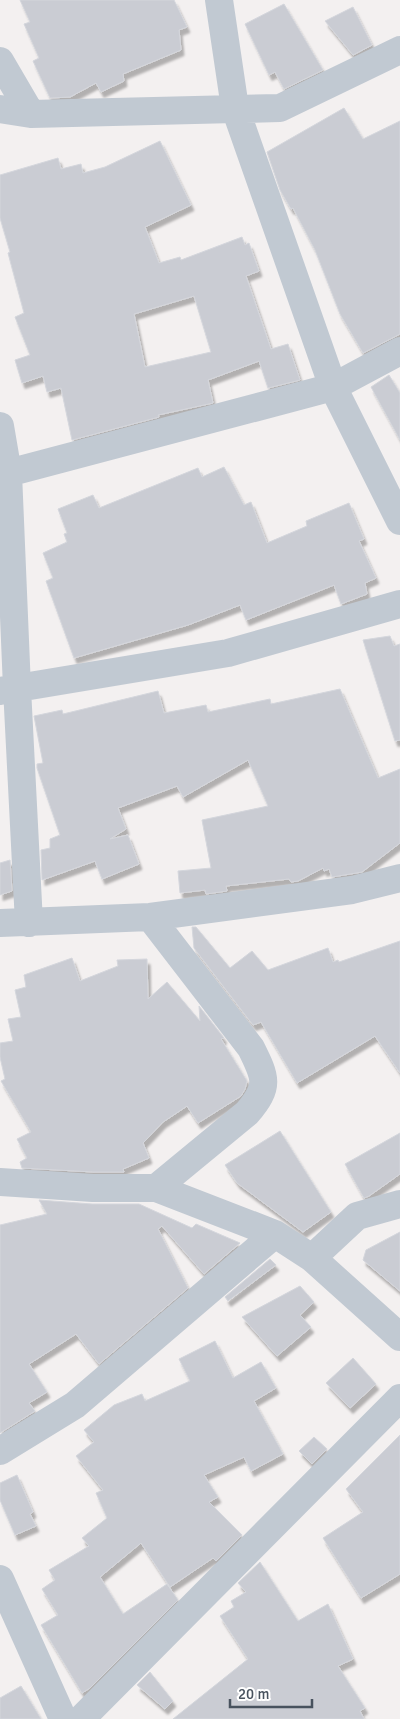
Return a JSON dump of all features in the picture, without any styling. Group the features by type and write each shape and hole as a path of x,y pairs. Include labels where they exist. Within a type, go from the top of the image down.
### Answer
{"street":[{"path":"219,0 235,108 334,387 400,521"},
{"path":"0,109 30,114 280,108 400,50"},
{"path":"0,61 30,114"},
{"path":"4,473 334,387 400,351"},
{"path":"0,426 4,473 8,690 29,923"},
{"path":"8,690 228,653 400,604"},
{"path":"0,924 150,917 352,890 400,878"},
{"path":"150,917 252,1048 262,1069 265,1085 258,1101 247,1113 156,1188"},
{"path":"0,1182 93,1188 156,1188 275,1234 312,1258 400,1337"},
{"path":"312,1258 357,1216 400,1204"},
{"path":"0,1451 75,1405 275,1234"},
{"path":"81,1719 400,1398"},
{"path":"0,1579 63,1719"}],"building":[{"path":"20,0 174,0 187,27 179,30 181,50 123,74 124,81 101,92 96,83 70,97 50,98 33,61 39,58 24,24 30,22"},
{"path":"284,4 323,70 284,89 275,72 269,75 245,24"},
{"path":"353,7 372,45 353,55 325,21"},
{"path":"344,108 363,139 400,121 400,334 363,353 340,314 315,250 293,208 291,209 280,190 267,152"},
{"path":"160,141 191,205 145,227 159,263 180,257 181,260 242,237 245,245 249,243 259,271 246,276 271,349 288,344 300,380 268,388 259,361 208,380 213,403 158,415 159,417 72,440 61,388 47,392 43,376 22,383 15,360 30,355 15,317 24,313 0,218 0,175 58,158 61,169 81,164 83,173 105,167","holes":["194,296 211,352 145,367 134,314"]},
{"path":"389,375 400,393 400,440 371,387"},
{"path":"224,467 244,505 251,502 267,543 307,526 306,521 349,503 364,539 359,541 376,578 365,583 367,594 341,604 334,585 246,620 240,605 188,625 74,658 46,581 53,578 43,553 67,542 64,534 67,533 58,509 93,495 99,508 198,468 202,477"},
{"path":"390,636 394,646 400,644 400,740 395,741 363,640"},
{"path":"340,689 378,778 400,769 400,843 362,872 332,877 329,869 324,871 323,868 298,881 291,882 289,879 226,886 227,891 206,894 205,890 180,893 178,871 211,868 202,820 268,806 248,760 183,797 177,786 118,808 126,829 110,839 128,835 139,864 102,879 95,861 42,880 41,850 50,848 50,839 60,835 37,768 37,764 43,763 34,716 62,710 63,714 158,691 164,713 206,705 208,712 270,699 271,704"},
{"path":"10,860 12,891 0,895 0,863"},
{"path":"192,927 196,927 230,968 252,951 268,970 328,948 333,962 338,960 339,962 400,941 400,1073 375,1036 297,1083 261,1022 253,1025 194,948"},
{"path":"72,958 80,981 118,966 117,960 147,959 148,999 167,982 200,1021 199,1006 224,1038 221,1039 247,1081 241,1096 198,1123 187,1106 163,1122 143,1143 149,1158 123,1169 124,1172 22,1168 20,1162 27,1158 17,1139 31,1132 1,1081 5,1079 0,1057 0,1043 13,1041 8,1019 21,1017 15,990 26,987 24,975"},
{"path":"280,1131 331,1212 303,1232 237,1183 225,1165"},
{"path":"400,1133 400,1174 364,1198 345,1164"},
{"path":"39,1200 92,1204 139,1204 192,1228 196,1224 240,1243 204,1274 162,1226 158,1229 188,1288 99,1364 76,1334 29,1364 47,1392 29,1403 35,1411 0,1433 0,1225 47,1214"},
{"path":"400,1232 400,1291 363,1260 366,1250"},
{"path":"270,1259 276,1265 228,1301 225,1297"},
{"path":"300,1286 314,1302 300,1315 311,1327 277,1356 242,1317"},
{"path":"215,1341 233,1378 261,1362 276,1388 254,1401 283,1454 251,1471 244,1457 204,1475 218,1497 209,1502 242,1535 216,1561 213,1558 170,1587 141,1543 100,1577 123,1614 167,1584 178,1600 90,1688 82,1693 41,1625 58,1615 42,1589 55,1580 49,1570 89,1546 82,1538 107,1518 96,1493 103,1490 76,1456 94,1442 84,1430 114,1405 142,1394 145,1401 190,1381 179,1359"},
{"path":"353,1358 376,1384 350,1408 326,1383"},
{"path":"400,1435 400,1574 361,1598 323,1538 363,1512 346,1489"},
{"path":"314,1437 327,1449 312,1464 299,1451"},
{"path":"17,1475 33,1512 30,1514 36,1526 15,1535 0,1500 0,1483"},
{"path":"260,1562 298,1621 328,1604 353,1659 338,1666 365,1708 360,1711 364,1719 173,1719 248,1659 220,1616 234,1607 231,1601 246,1592 238,1583"},
{"path":"150,1672 173,1701 165,1709 137,1685"},
{"path":"21,1686 41,1719 0,1719 0,1698"}]}
